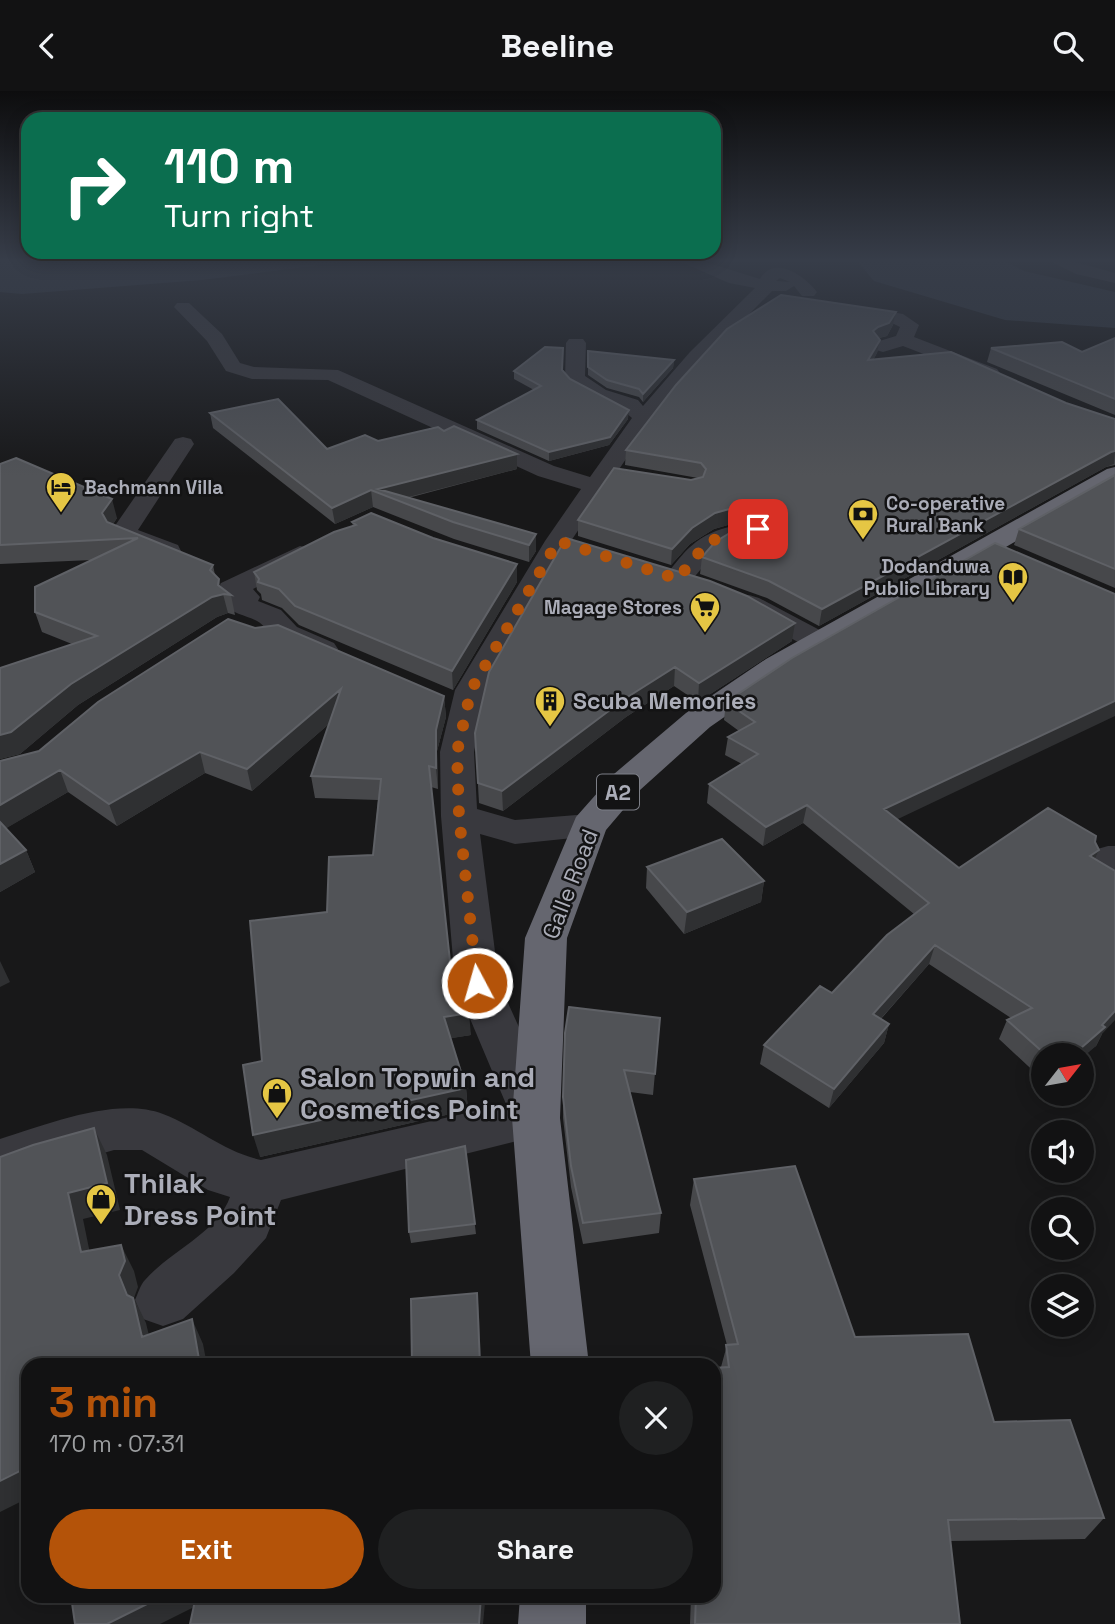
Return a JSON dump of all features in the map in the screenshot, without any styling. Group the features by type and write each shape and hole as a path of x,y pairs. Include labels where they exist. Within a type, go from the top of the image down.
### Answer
{"highway":[{"name":"Galle Road","path":"560,1358 536,1118 546,938 589,826 627,782 698,720 777,666 1003,551 1115,474"},
{"path":"552,1624 553,1603"}],"street":[{"path":"209,333 233,367 252,373 331,374 546,471 610,478"},
{"path":"0,1161 114,1129 149,1130 226,1174 261,1182 536,1118 477,983 459,816 453,705 471,690 524,572 571,545 644,418 719,333"},
{"path":"904,340 907,333"},
{"path":"883,346 904,340 1010,382"},
{"path":"576,343 575,378 599,394 638,409 644,418"},
{"path":"183,444 124,533 196,563"},
{"path":"758,529 713,538 665,574 756,606 820,642"},
{"path":"326,541 232,578 232,589 246,597 238,603 271,616 286,633 351,661"},
{"path":"229,625 260,637 286,633"},
{"path":"459,816 515,832 589,826"},
{"path":"163,1300 215,1255 248,1221 261,1182"}],"building":[{"path":"724,333 874,333 880,340 868,360 951,352 1066,403 1115,419 1115,451 822,609 769,581 702,557 715,542 730,533 771,520 775,512 769,505 744,505 715,513 692,528 672,549 578,520 614,468 691,480 703,477 706,469 701,463 626,450 676,385"},
{"path":"1115,338 1115,399 991,348 1062,342 1082,352"},
{"path":"545,347 563,348 562,370 570,379 629,410 610,437 549,452 477,420 541,386 514,371"},
{"path":"588,351 674,360 643,394 639,389 607,380 588,367"},
{"path":"278,399 327,449 365,435 378,441 438,427 444,431 454,426 517,454 378,489 536,534 529,545 453,522 371,490 332,508 210,413"},
{"path":"16,458 112,499 102,513 107,522 213,565 210,570 219,579 218,585 231,595 212,597 71,684 11,732 0,735 0,668 97,636 35,612 35,587 138,538 0,545 0,464"},
{"path":"1115,475 1115,569 1019,529"},
{"path":"371,513 433,538 517,564 452,671 295,606 279,589 258,582 254,572 334,532 356,525 352,522"},
{"path":"566,538 710,581 747,596 795,623 699,683 675,667 626,698 502,791 478,783 475,733 489,672"},
{"path":"995,543 1115,594 1115,701 884,809 959,868 1048,808 1096,836 1095,842 1099,850 1090,856 1115,871 1115,1011 1102,1025 1105,1027 1087,1043 1033,1043 1007,1020 1032,1008 935,945 873,1014 889,1024 834,1089 764,1045 820,986 832,993 887,935 929,903 807,805 766,827 709,784 758,754 728,737 755,722 726,702 792,658"},
{"path":"228,619 255,628 278,625 444,696 436,730 436,768 429,766 450,961 469,1013 444,1017 466,1088 253,1135 243,1065 262,1061 250,921 327,912 329,857 373,855 381,779 311,776 341,689 247,769 200,752 109,804 60,770 0,805 0,761 39,751 98,702"},
{"path":"0,822 26,850 0,864"},
{"path":"722,839 764,881 687,912 647,867"},
{"path":"569,1007 660,1018 655,1074 624,1070 661,1213 583,1223 571,1166 563,1097 565,1033"},
{"path":"94,1128 107,1183 68,1193 81,1252 121,1245 125,1261 119,1275 127,1295 133,1298 142,1337 192,1319 199,1358 21,1358 21,1470 0,1481 0,1157"},
{"path":"465,1146 475,1224 409,1232 406,1160"},
{"path":"795,1166 855,1337 968,1334 994,1422 1070,1420 1104,1518 948,1520 960,1624 695,1624 696,1603 721,1603 721,1368 729,1367 726,1345 738,1344 694,1179"},
{"path":"477,1293 480,1358 412,1358 411,1299"},
{"path":"72,1603 149,1603 107,1624 75,1624"},
{"path":"194,1603 480,1603 479,1624 190,1624"}],"place":[{"name":"Bachmann Villa","path":"61,514"},
{"name":"Co-operative Rural Bank","path":"863,541"},
{"name":"Dodanduwa Public Library","path":"1013,604"},
{"name":"Magage Stores","path":"705,634"},
{"name":"Scuba Memories","path":"550,728"},
{"name":"Salon Topwin and Cosmetics Point","path":"277,1120"},
{"name":"Thilak Dress Point","path":"101,1226"}],"route":[{"path":"477,983 459,816 457,752 471,690 558,541 678,579 713,538 758,529"}]}
